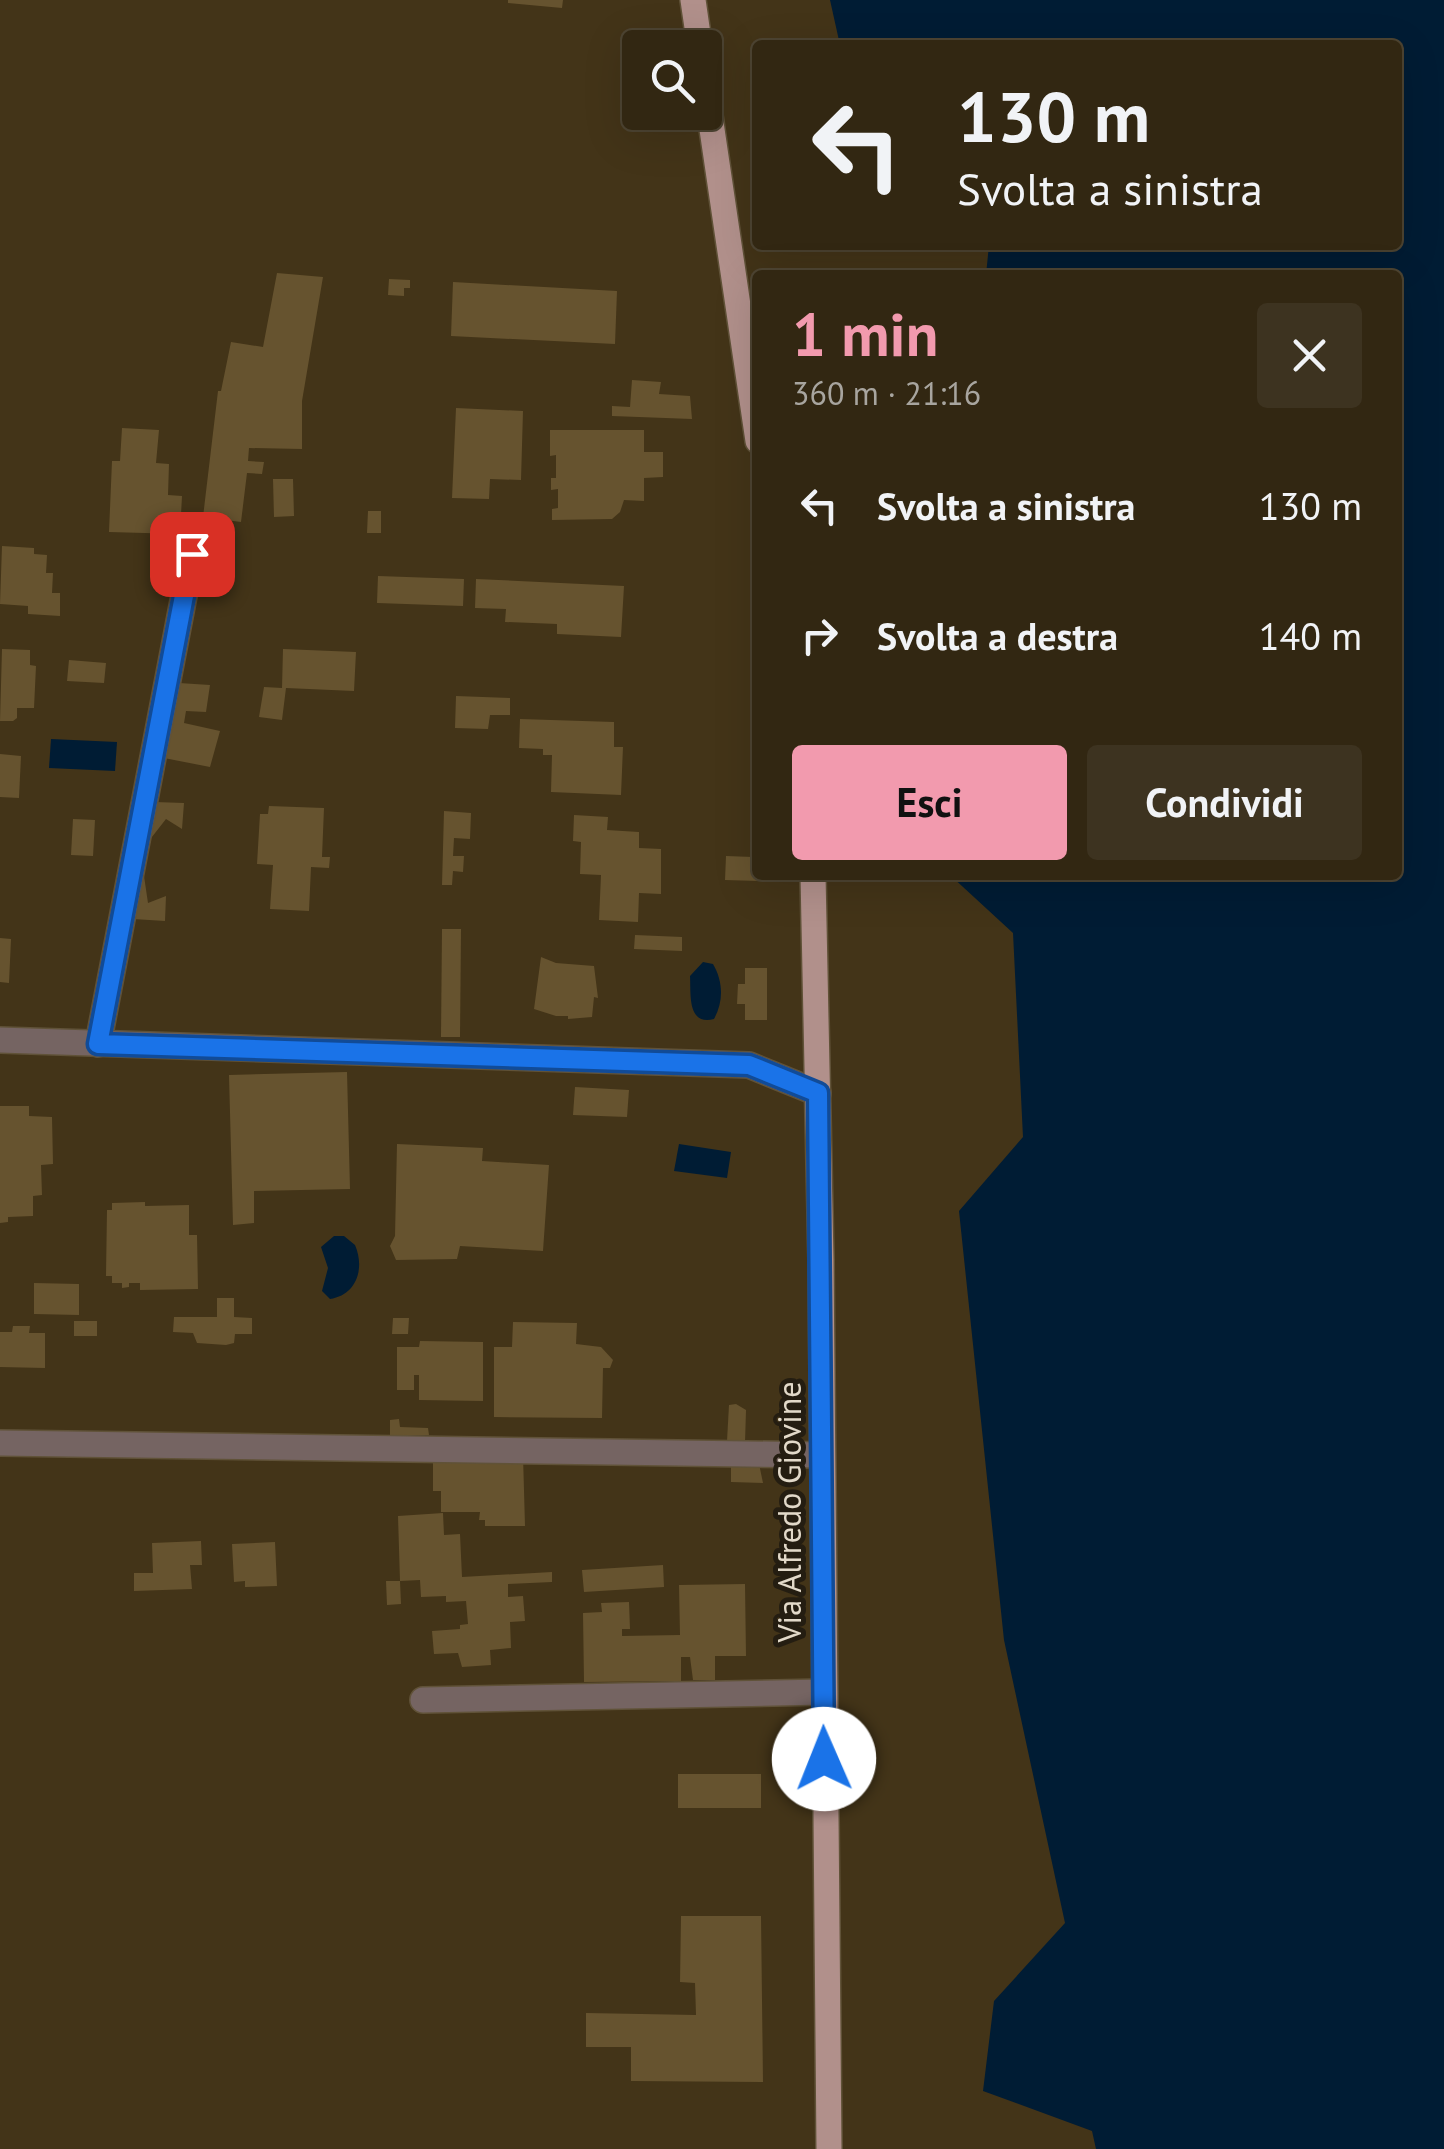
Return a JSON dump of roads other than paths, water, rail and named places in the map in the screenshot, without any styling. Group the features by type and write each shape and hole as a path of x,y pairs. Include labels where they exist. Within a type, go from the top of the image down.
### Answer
{"main road":[{"path":"693,0 697,30"},
{"path":"712,130 752,400"},
{"name":"Via Alfredo Giovine","path":"813,880 829,2149"}],"street":[{"path":"98,1044 192,554"},
{"path":"0,1040 749,1065 818,1093"},
{"path":"0,1443 822,1455"},
{"path":"423,1700 824,1692"}],"water":[{"path":"830,0 1444,0 1444,2149 1096,2149 1092,2131 983,2091 994,2001 1065,1923 1004,1640 959,1211 1023,1137 1013,933 955,880 1402,880 1402,270 986,270 988,250 1402,250 1402,40 839,40"},
{"path":"51,739 117,742 115,771 49,768"},
{"path":"703,962 713,964 719,977 721,998 714,1019 699,1018 692,1007 690,976"},
{"path":"679,1144 731,1152 727,1178 674,1171"},
{"path":"334,1236 344,1236 355,1245 359,1271 347,1292 330,1299 322,1291 328,1268 321,1247"}]}
